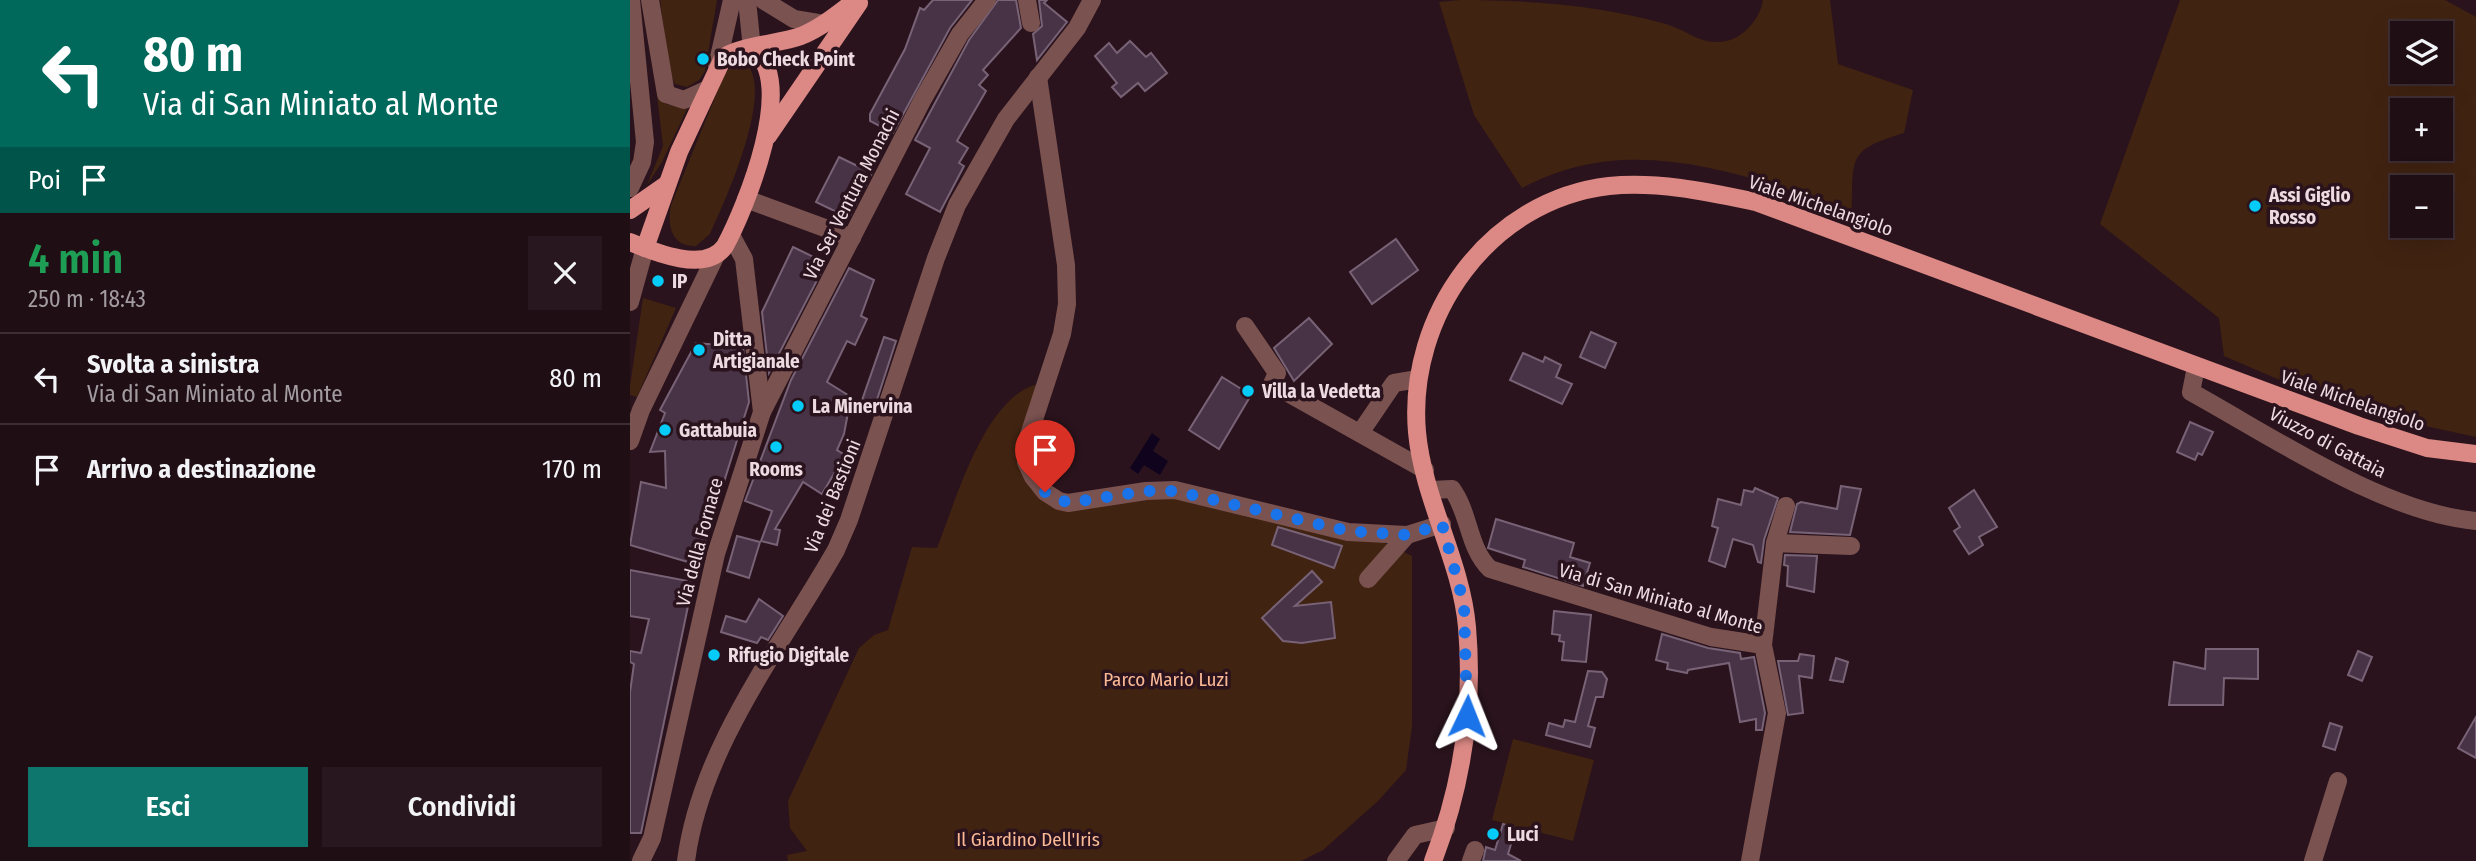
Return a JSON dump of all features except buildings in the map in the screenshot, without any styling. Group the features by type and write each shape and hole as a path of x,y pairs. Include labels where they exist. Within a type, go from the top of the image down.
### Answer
{"main road":[{"path":"856,0 801,36 752,49 732,51 717,66 638,245 690,259 716,255 722,251 746,199 768,136 862,0"},
{"path":"752,49 761,57 767,73 768,136"},
{"path":"630,210 666,185"},
{"name":"Viale Michelangiolo","path":"1433,861 1446,828 1464,747 1468,678 1464,604 1425,470 1417,429 1418,379 1424,349 1447,295 1487,245 1523,217 1563,196 1626,185 1666,186 1715,194 1780,210 2196,367 2409,442 2446,451 2476,454"}],"street":[{"path":"630,188 642,162 645,142 631,0"},
{"path":"650,0 666,94 684,100 706,90"},
{"path":"717,66 732,0"},
{"path":"747,0 752,49"},
{"path":"763,0 794,19 824,23"},
{"name":"Via Ser Ventura Monachi","path":"762,412 960,34 987,0"},
{"path":"1027,0 1031,23"},
{"name":"Via dei Bastioni","path":"687,861 702,797 722,748 836,550 849,520 936,258 957,205 1006,118 1077,28 1092,0"},
{"path":"1038,77 1066,265 1067,304 1062,334 1026,444 1027,462 1045,492 1068,503 1146,491 1175,491 1348,531 1407,535 1442,524"},
{"path":"746,199 852,238"},
{"name":"Via della Fornace","path":"641,861 652,838 713,566 733,494 762,412 744,259 731,235"},
{"path":"630,302 638,245"},
{"path":"630,441 635,411 716,255"},
{"path":"1245,326 1272,362 1277,373 1272,384 1425,470"},
{"name":"Viuzzo di Gattaia","path":"2196,367 2191,392 2357,485 2451,517 2476,521"},
{"path":"1360,433 1394,383 1418,379"},
{"name":"Via di San Miniato al Monte","path":"1431,490 1452,489 1462,504 1481,561 1489,569 1710,638 1763,645 1777,713 1754,860"},
{"path":"1763,645 1776,543 1786,506"},
{"path":"1368,579 1407,535"},
{"path":"1776,543 1851,546"},
{"path":"2313,861 2338,781"},
{"path":"1396,861 1415,835 1446,828"}],"green space":[{"path":"660,0 717,0 705,71 699,80 687,87 675,84 669,71"},
{"path":"1460,0 1537,3 1615,12 1666,24 1702,40 1717,42 1733,39 1745,31 1759,13 1763,0 1830,0 1838,64 1913,90 1904,133 1873,144 1858,157 1854,166 1852,210 1728,172 1646,160 1604,162 1563,171 1522,188 1474,115 1439,2"},
{"name":"Assi Giglio Rosso","path":"2180,0 2445,0 2476,17 2476,437 2347,409 2224,356 2219,318 2100,224"},
{"path":"736,62 746,63 753,77 755,97 751,121 736,173 710,234 696,246 688,245 676,239 673,233 671,205 725,73"},
{"path":"656,87 666,104 687,109 662,162 647,185 663,146"},
{"path":"643,298 676,308 637,397 630,395 630,386"},
{"name":"Parco Mario Luzi","path":"1038,384 1019,445 1041,498 1175,495 1381,541 1412,556 1412,726 1406,770 1378,801 1323,850 1301,861 788,861 787,855 807,851 790,828 788,801 859,648 874,635 888,630 912,547 937,548 963,479 987,429 1002,408 1019,393"},
{"path":"1513,739 1594,760 1573,841 1492,820"}],"shaded area":[{"path":"1152,433 1160,439 1153,451 1168,461 1160,475 1144,465 1138,474 1130,468"}],"place":[{"name":"Bobo Check Point","path":"703,59"},
{"name":"Assi Giglio Rosso","path":"2255,206"},
{"name":"IP","path":"658,281"},
{"name":"Ditta Artigianale","path":"699,350"},
{"name":"Villa la Vedetta","path":"1248,391"},
{"name":"La Minervina","path":"798,406"},
{"name":"Gattabuia","path":"665,430"},
{"name":"Rooms","path":"776,447"},
{"name":"Rifugio Digitale","path":"714,655"},
{"name":"Luci","path":"1493,834"}],"route":[{"path":"1045,492 1068,503 1146,491 1175,491 1348,531 1407,535 1442,524 1464,604 1468,653 1467,716"}],"park label":[{"name":"Il Giardino Dell'Iris","path":"1028,839"}]}
